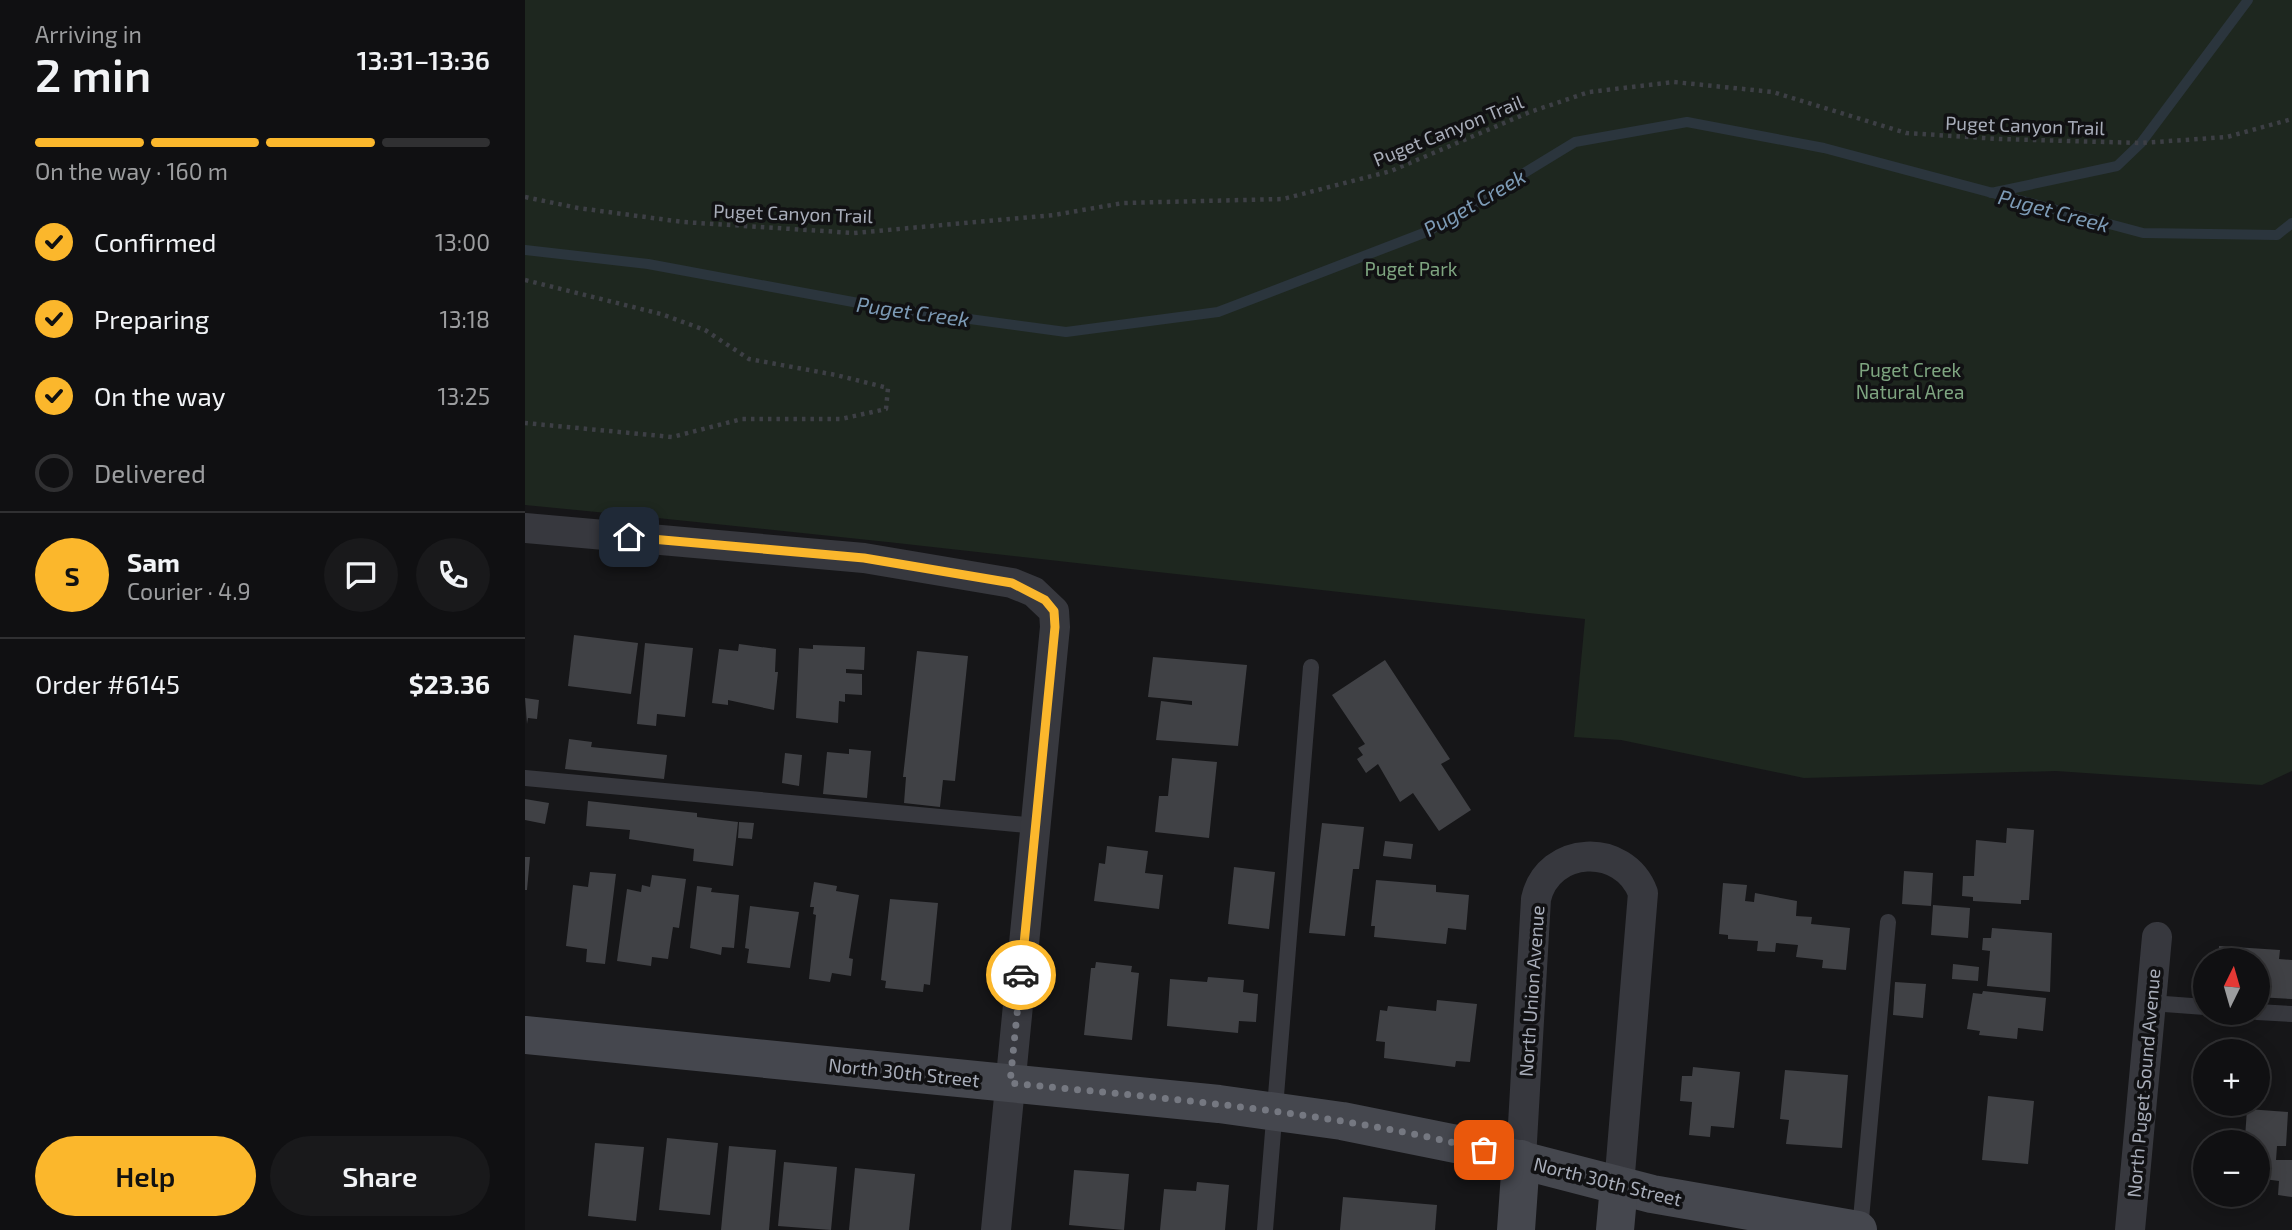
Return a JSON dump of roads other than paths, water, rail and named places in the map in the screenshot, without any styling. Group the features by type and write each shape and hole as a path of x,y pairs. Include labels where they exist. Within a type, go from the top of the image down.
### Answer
{"main road":[{"name":"North 30th Street","path":"525,1035 1277,1112 1406,1132 1619,1186 1859,1230"},
{"name":"North Union Avenue","path":"1516,1230 1521,1159"},
{"name":"North Union Avenue","path":"1615,1230 1619,1186"}],"street":[{"path":"525,528 864,558 1012,583 1034,592 1054,611 1055,627 1037,827 996,1230"},
{"name":"North Union Avenue","path":"1521,1159 1539,884 1551,870 1565,862 1583,857 1603,858 1623,864 1637,876 1643,893 1619,1186"},
{"name":"North Puget Sound Avenue","path":"2130,1230 2157,937"}],"lane":[{"path":"1265,1230 1277,1112 1311,667"},
{"path":"525,778 1037,827"},
{"path":"1859,1230 1888,922"},
{"path":"2151,1003 2193,1006"},
{"path":"2270,1013 2292,1014"}],"waterway":[{"path":"1991,193 2117,166 2141,143 2248,0"},
{"name":"Puget Creek","path":"525,250 648,264 880,307 1066,332 1218,312 1429,231 1575,142 1687,122 1824,148 2143,233 2277,235 2292,223"}],"park label":[{"name":"Puget Park","path":"1411,268"},
{"name":"Puget Creek Natural Area","path":"1910,380"}]}
